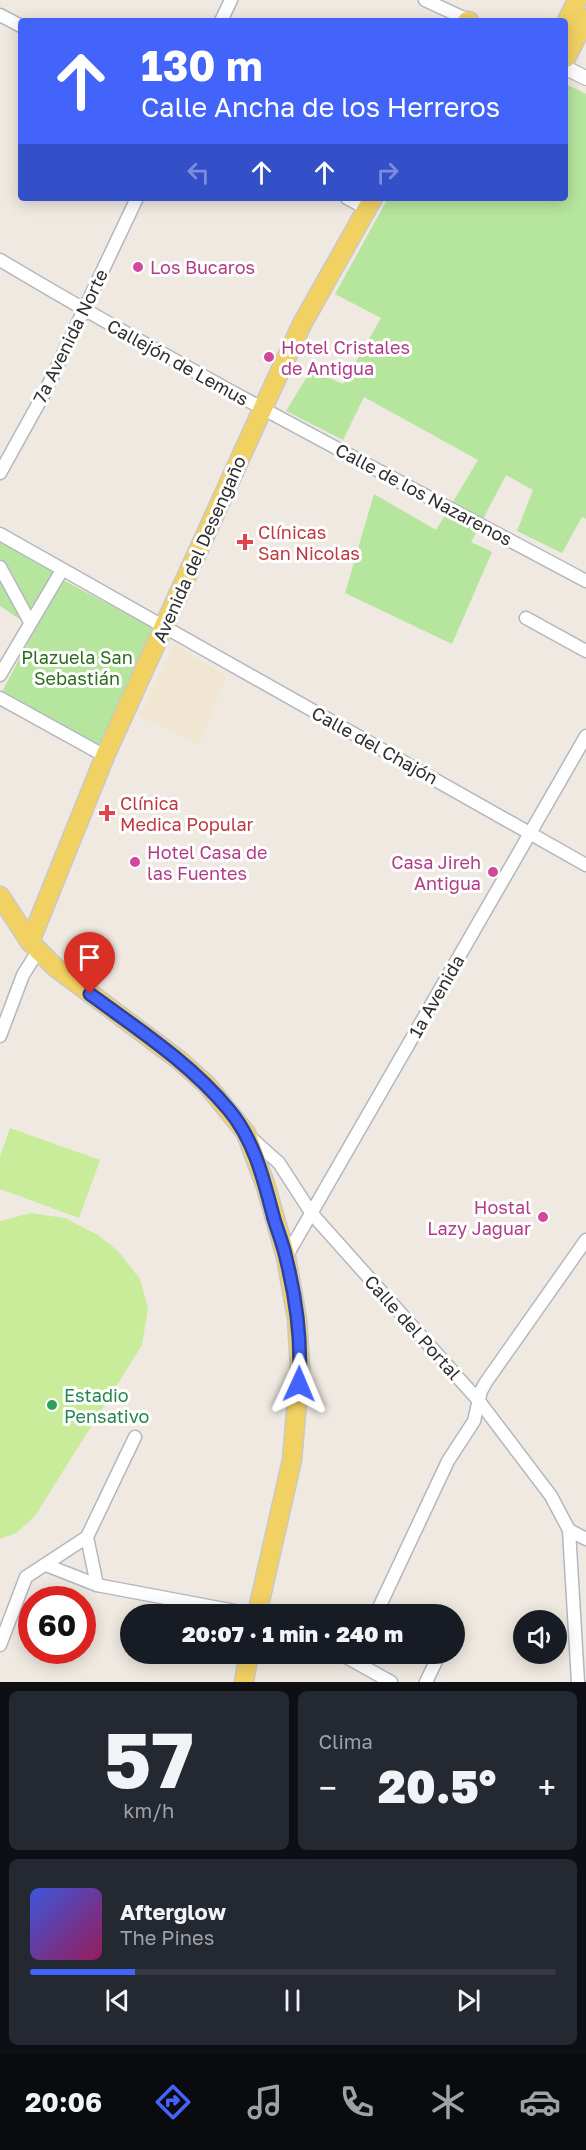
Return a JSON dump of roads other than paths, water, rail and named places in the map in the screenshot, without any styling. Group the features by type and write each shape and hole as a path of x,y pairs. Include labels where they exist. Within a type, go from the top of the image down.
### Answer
{"main road":[{"path":"568,19 577,0"},
{"path":"568,54 586,18"},
{"name":"Avenida del Desengaño","path":"34,946 105,756 164,625 302,324 370,203"},
{"path":"0,896 34,946 55,967 179,1060 207,1085 246,1133 266,1187 286,1257 297,1319 300,1367 292,1460 259,1604"},
{"path":"244,1682 247,1664"}],"street":[{"path":"222,18 231,0"},
{"path":"425,0 462,18"},
{"path":"0,15 18,24"},
{"path":"568,69 586,78"},
{"name":"7a Avenida Norte","path":"0,473 46,390 136,201"},
{"name":"Callejón de Lemus","path":"0,260 83,310 263,408"},
{"name":"Calle de los Nazarenos","path":"263,408 586,581"},
{"name":"Calle del Chajón","path":"0,534 586,865"},
{"path":"0,567 30,622"},
{"path":"0,675 62,570"},
{"path":"526,618 586,651"},
{"path":"0,698 105,756"},
{"name":"1a Avenida","path":"286,1257 586,736"},
{"path":"0,1036 34,946"},
{"name":"Calle del Portal","path":"246,1133 279,1163 312,1214 479,1401 551,1496 569,1530"},
{"path":"381,1604 448,1461 474,1420 481,1391 486,1382 586,1240"},
{"path":"0,1645 26,1577 87,1537 135,1437"},
{"path":"569,1530 586,1539"},
{"path":"569,1530 578,1682"},
{"path":"87,1537 97,1585"},
{"path":"46,1565 97,1585 198,1604"},
{"path":"366,1664 391,1682"},
{"path":"426,1682 435,1664"}],"place":[{"name":"Los Bucaros","path":"138,267"},
{"name":"Hotel Cristales de Antigua","path":"269,357"},
{"name":"Clínicas San Nicolas","path":"245,542"},
{"name":"Clínica Medica Popular","path":"107,813"},
{"name":"Hotel Casa de las Fuentes","path":"135,862"},
{"name":"Casa Jireh Antigua","path":"493,872"},
{"name":"Hostal Lazy Jaguar","path":"543,1217"},
{"name":"Estadio Pensativo","path":"52,1405"}],"park label":[{"name":"Plazuela San Sebastián","path":"77,667"}]}
